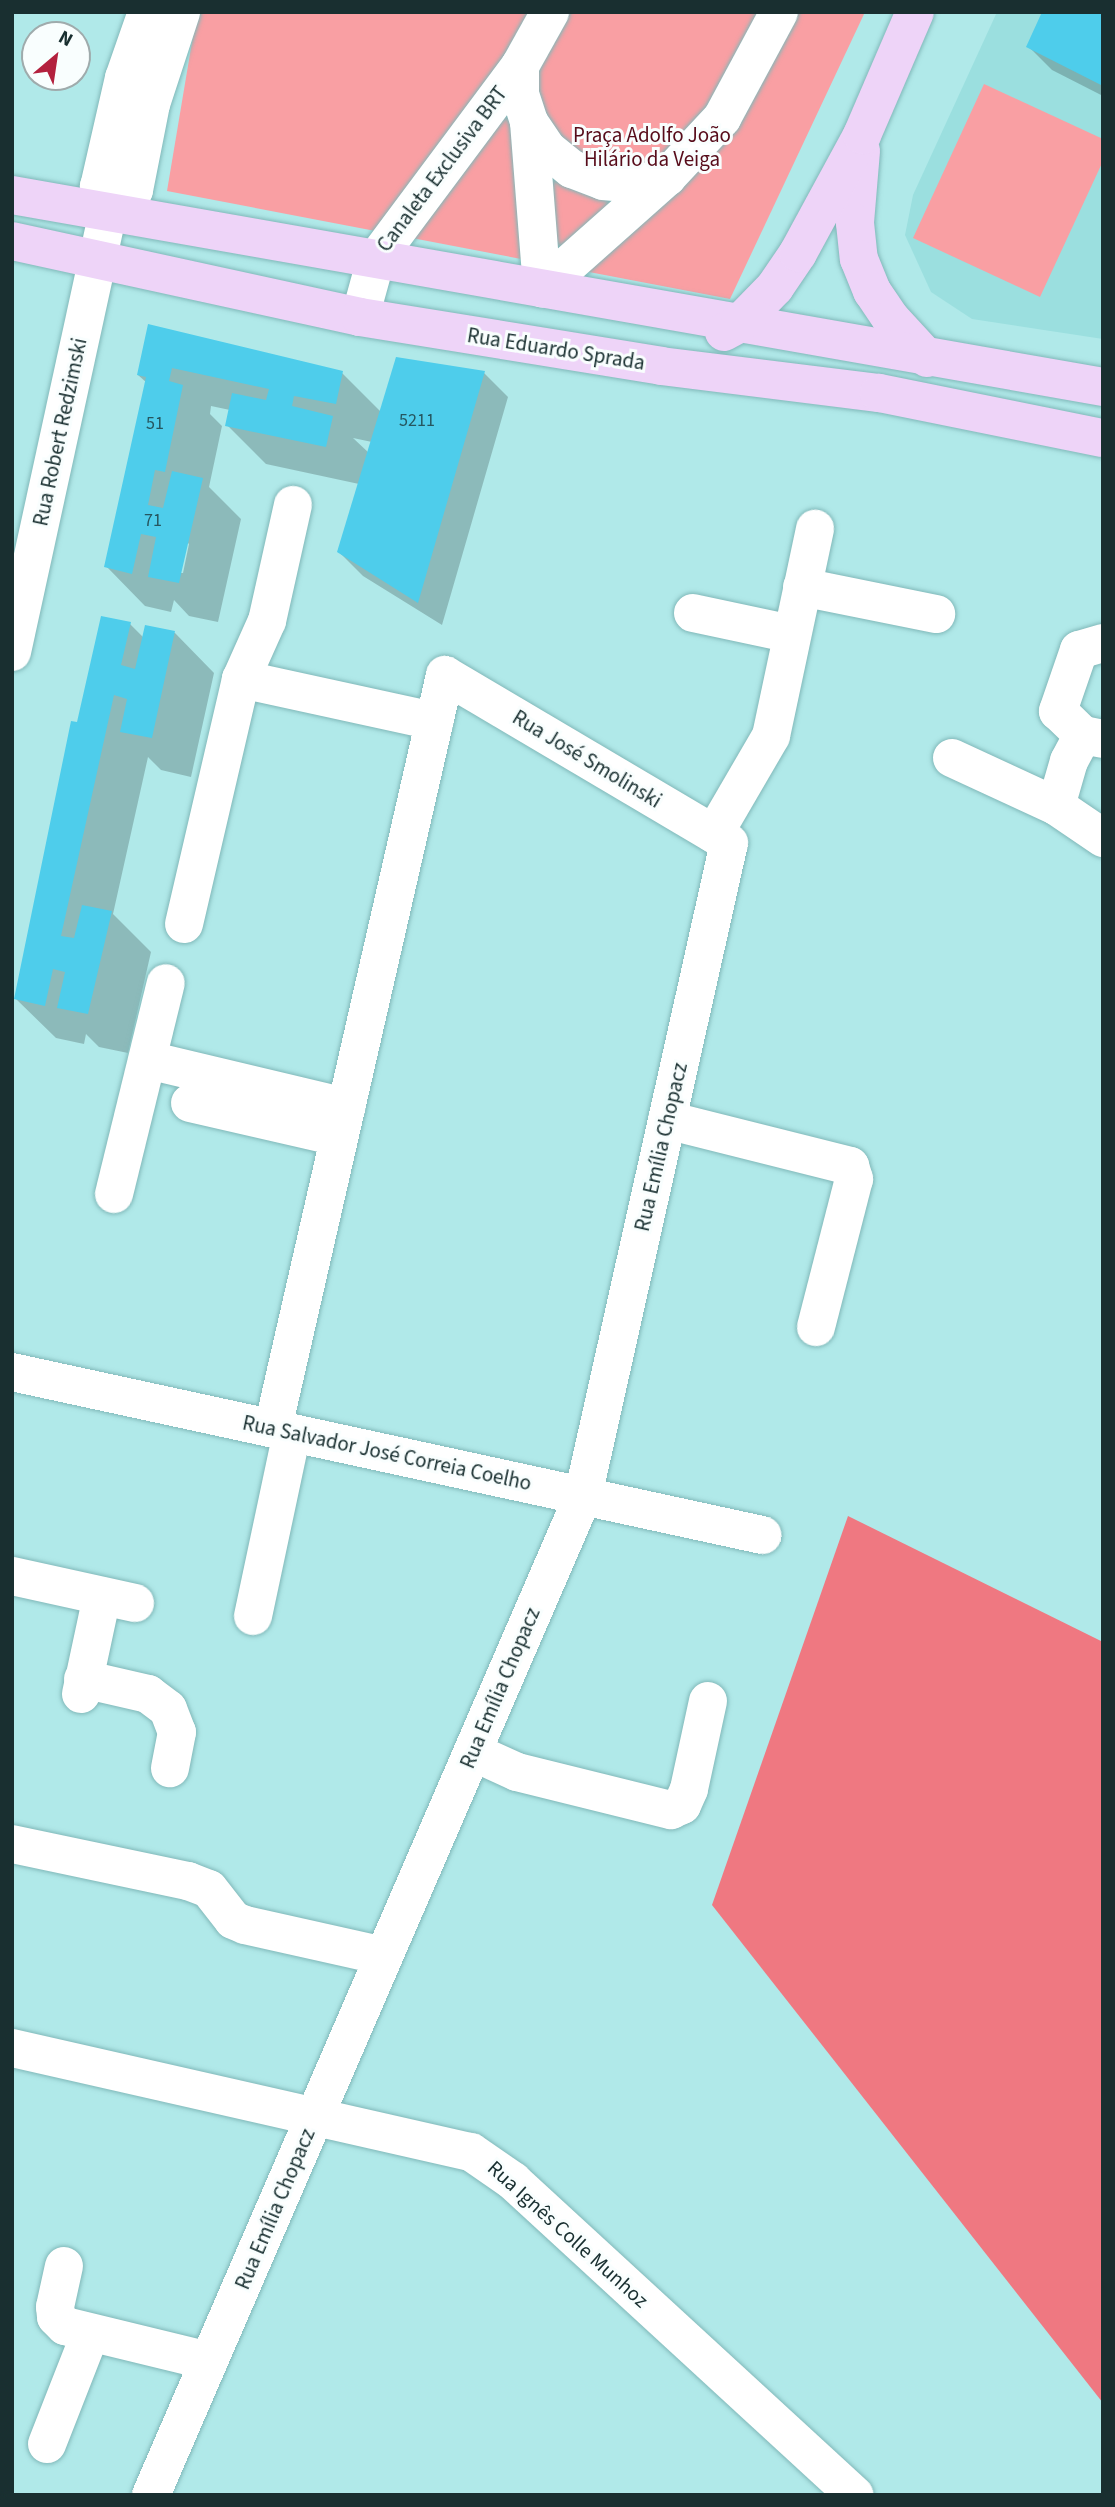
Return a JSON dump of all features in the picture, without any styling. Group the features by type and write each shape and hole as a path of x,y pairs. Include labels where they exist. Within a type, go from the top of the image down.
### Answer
{"main road":[{"path":"661,366 740,323 775,287 798,253 862,135 915,12"},
{"path":"862,135 855,223 859,259 878,300 927,358"},
{"path":"12,195 1103,387"},
{"name":"Rua Eduardo Sprada","path":"12,241 98,257 360,317 661,366 878,393 1103,438"}],"street":[{"path":"147,12 124,78 99,187 108,212 134,190 151,104 181,12"},
{"name":"Canaleta Exclusiva BRT","path":"360,317 376,259 520,66 550,12"},
{"path":"542,288 667,177 722,118 779,12"},
{"name":"Canaleta Exclusiva BRT","path":"520,66 520,94 529,121 542,288"},
{"name":"Canaleta Exclusiva BRT","path":"529,121 547,149 572,169 593,177 635,184 667,177"},
{"name":"Rua Robert Redzimski","path":"12,652 22,563 108,212"},
{"path":"184,924 241,678 267,621 293,505"},
{"name":"Rua Emília Chopacz","path":"151,2495 583,1496 667,1120 721,839 771,736 815,528"},
{"path":"802,587 936,614"},
{"path":"693,613 792,634"},
{"path":"1056,806 1069,761 1093,737 1062,718 1058,704 1079,650 1103,643"},
{"name":"Rua José Smolinski","path":"434,721 445,675 721,839"},
{"path":"241,678 434,721 342,1122 283,1431 253,1616"},
{"path":"952,758 1056,806 1103,838"},
{"path":"114,1194 166,984"},
{"path":"148,1060 342,1122"},
{"path":"190,1103 342,1122"},
{"path":"667,1120 850,1166 854,1179 817,1327"},
{"name":"Rua Salvador José Correia Coelho","path":"12,1372 762,1535"},
{"path":"13,1581 118,1599 82,1686 148,1694 168,1709 177,1732 170,1768"},
{"path":"472,1752 517,1772 671,1810 682,1805 689,1789 708,1701"},
{"path":"12,1844 188,1881 209,1889 233,1920 245,1925 384,1956"},
{"name":"Rua Ignês Colle Munhoz","path":"12,2048 447,2143 491,2163 855,2495"},
{"path":"64,2266 56,2317 65,2326 209,2361"},
{"path":"47,2444 90,2334"}],"shaded area":[{"path":"997,12 1103,12 1103,339 972,319 931,292 905,235 913,195"},
{"path":"848,1516 1103,1642 1103,2403 712,1905"}],"green space":[{"name":"Praça Adolfo João Hilário da Veiga","path":"197,12 865,12 730,299 167,191"},
{"path":"984,84 1103,139 1103,161 1040,297 913,238"}],"building":[{"path":"1042,12 1103,12 1103,86 1026,47"},
{"path":"148,324 343,371 336,404 294,396 292,406 333,416 326,447 225,426 232,393 266,400 269,389 172,368 169,381 183,385 165,472 155,470 148,505 163,508 172,471 203,478 179,583 148,577 156,537 141,534 132,574 104,567 146,377 137,375"},
{"path":"396,357 485,371 418,603 337,552"},
{"path":"101,616 131,622 121,665 135,669 145,625 175,631 152,738 120,732 127,699 114,695 61,936 74,938 82,905 112,911 88,1014 57,1008 65,972 53,969 45,1006 14,999 71,721 77,722"}]}
